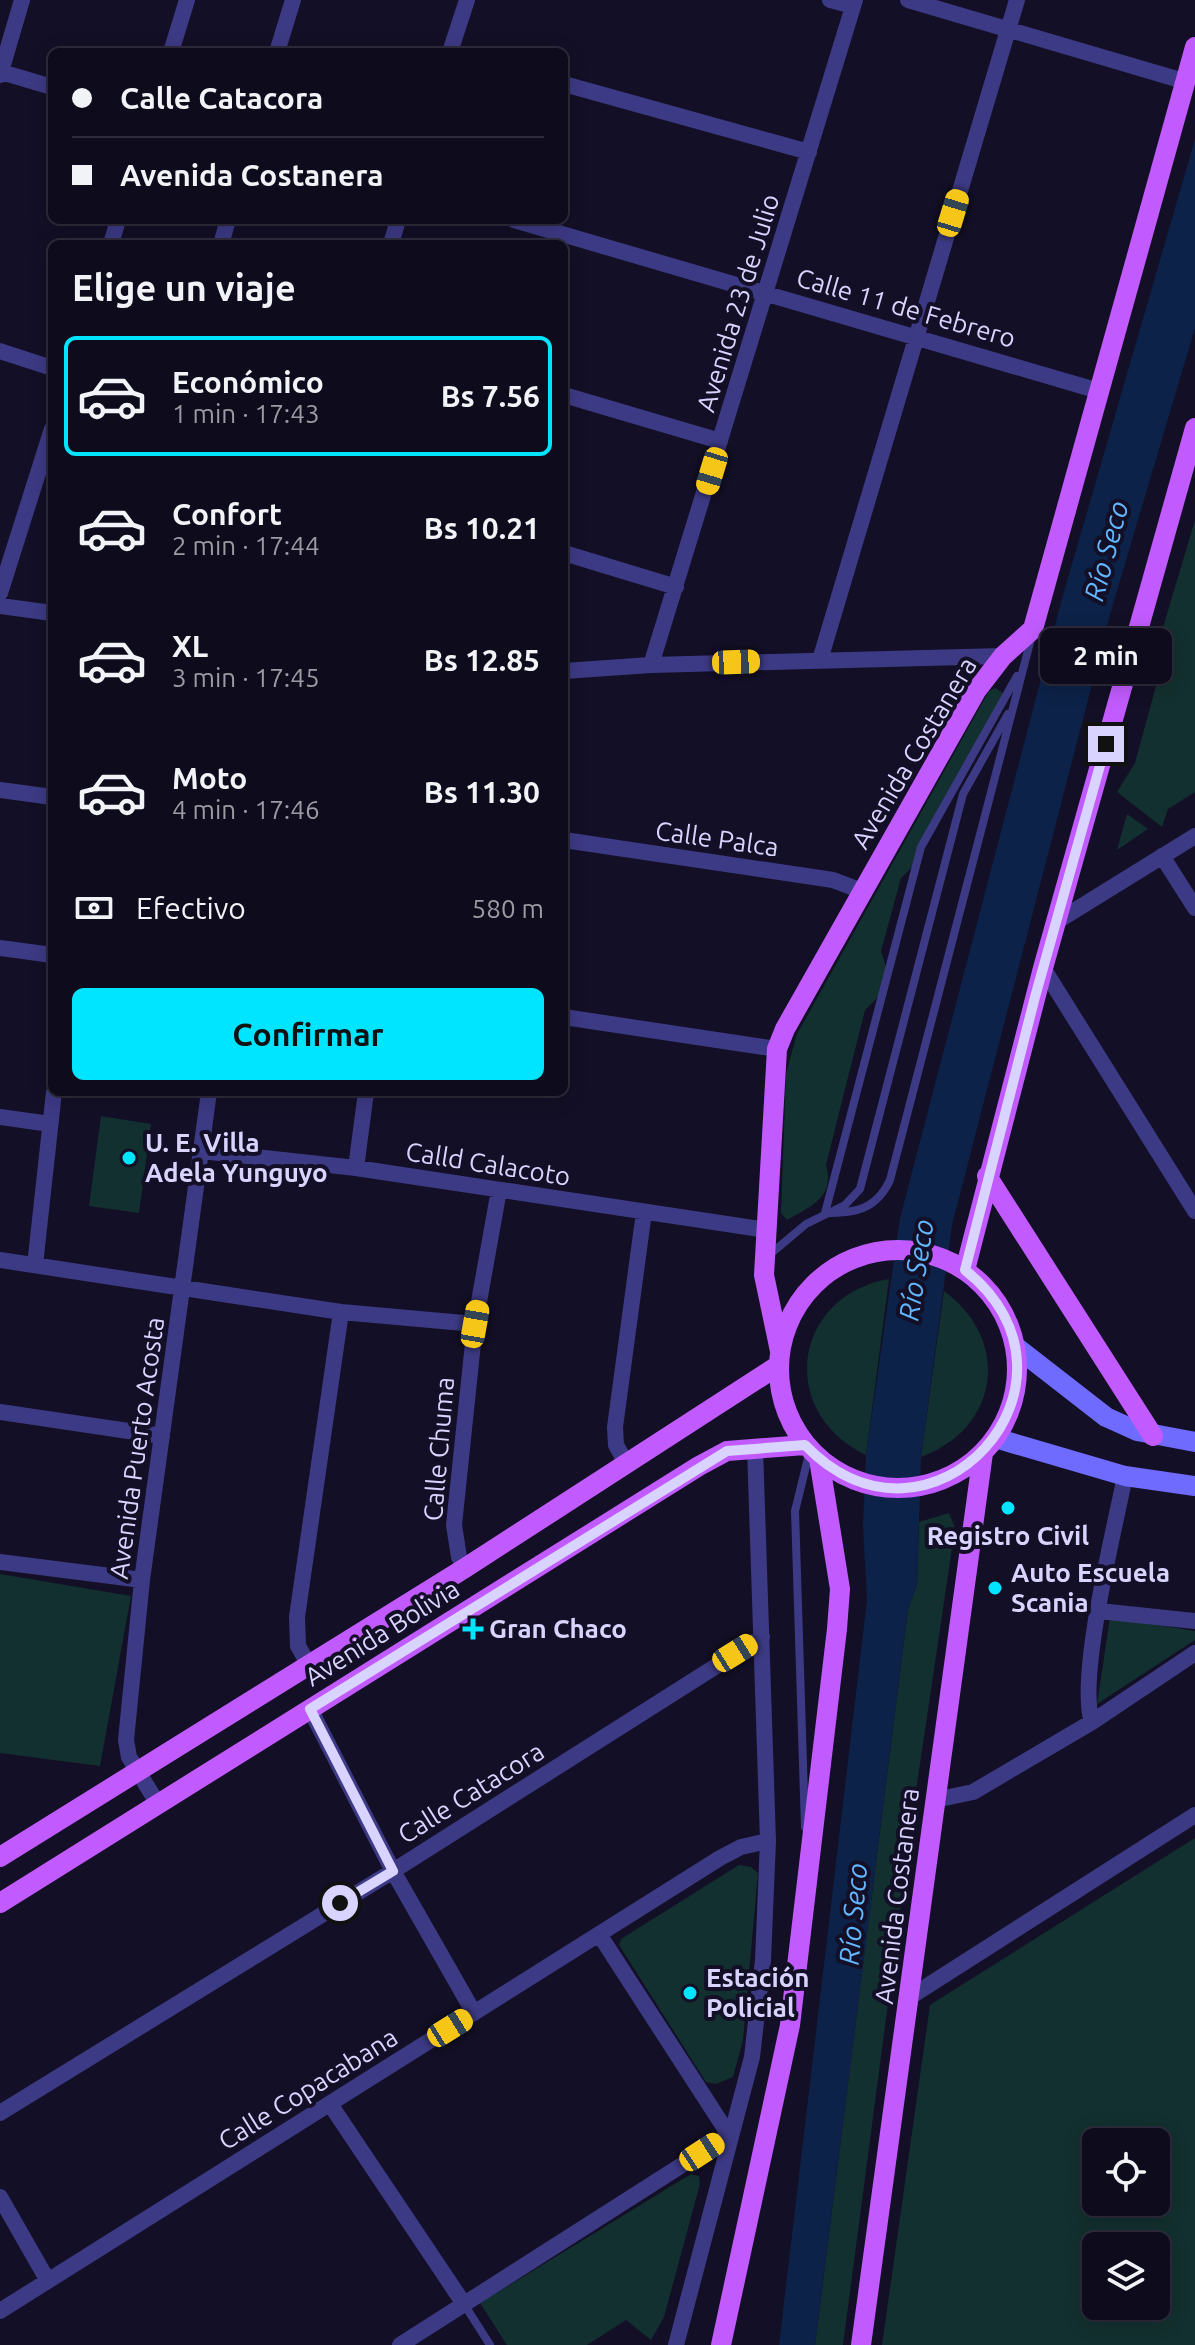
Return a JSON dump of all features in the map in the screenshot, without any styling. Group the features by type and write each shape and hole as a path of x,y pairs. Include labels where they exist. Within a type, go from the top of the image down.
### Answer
{"main road":[{"path":"1033,629 1195,47"},
{"path":"956,1265 987,1176 1195,428"},
{"name":"Avenida Costanera","path":"779,1358 764,1275 777,1049 785,1029 976,691 1003,656 1033,629"},
{"path":"987,1176 1153,1436"},
{"path":"721,2345 790,2025 840,1604 817,1456 785,1410 779,1358 793,1313 810,1289 832,1269 869,1253 909,1250 956,1265 993,1295 1007,1320 1016,1347 1014,1395 982,1452 950,1476 912,1488 872,1486 817,1456"},
{"name":"Avenida Bolivia","path":"0,1857 465,1568 779,1358"},
{"name":"Avenida Bolivia","path":"0,1903 699,1466 727,1451 755,1448 817,1456"},
{"name":"Avenida Costanera","path":"861,2345 982,1452"}],"street":[{"path":"172,48 187,0"},
{"path":"278,48 293,0"},
{"path":"451,48 467,0"},
{"path":"830,0 854,3"},
{"path":"908,0 1187,82"},
{"path":"820,660 1017,0"},
{"name":"Avenida 23 de Julio","path":"651,665 854,3"},
{"path":"0,7 20,5 0,73 48,86"},
{"path":"568,85 809,152"},
{"name":"Calle 11 de Febrero","path":"528,224 1099,391"},
{"path":"0,351 48,367"},
{"path":"568,396 720,441"},
{"path":"0,593 48,442"},
{"path":"568,554 676,587"},
{"path":"0,606 48,612"},
{"path":"568,671 651,665 1003,656"},
{"path":"0,790 48,796"},
{"path":"1056,922 1195,836"},
{"name":"Calle Palca","path":"568,841 833,880 862,891"},
{"path":"1162,856 1195,908"},
{"path":"0,948 48,954"},
{"path":"1043,968 1195,1211"},
{"path":"568,1018 777,1049"},
{"path":"35,1265 54,1096"},
{"name":"Avenida Puerto Acosta","path":"158,1804 137,1772 126,1740 142,1580 185,1287 208,1096"},
{"path":"356,1168 365,1096"},
{"path":"0,1117 50,1124"},
{"name":"Calld Calacoto","path":"201,1151 356,1168 767,1230"},
{"name":"Calle Chuma","path":"465,1568 459,1557 454,1525 475,1324 499,1190"},
{"path":"626,1463 616,1445 615,1427 644,1212"},
{"path":"0,1260 341,1312 475,1324"},
{"path":"309,1665 298,1646 297,1617 341,1312"},
{"path":"1016,1347 1106,1417 1153,1436 1195,1442"},
{"path":"0,1412 162,1436"},
{"path":"676,2345 752,2057 763,1960 768,1841 755,1448"},
{"path":"982,1452 1195,1486"},
{"path":"1092,1722 1088,1696 1099,1611 1125,1476"},
{"path":"0,1562 142,1580"},
{"path":"1099,1611 1195,1621"},
{"name":"Calle Catacora","path":"0,2113 393,1871 762,1637"},
{"path":"935,1800 973,1792 1092,1722 1195,1653"},
{"path":"310,1709 393,1871 474,2013"},
{"path":"910,1997 1195,1815"},
{"name":"Calle Copacabana","path":"0,2311 720,1858 741,1847 768,1841"},
{"path":"599,1934 729,2135"},
{"path":"330,2104 464,2304"},
{"path":"400,2345 729,2135"},
{"path":"0,2197 48,2281"}],"lane":[{"path":"825,1213 863,1211 875,1202 890,1180 1033,629"},
{"path":"825,1213 921,847 1025,663"},
{"path":"765,1260 791,1234 825,1213 845,1205 860,1189 963,794 1014,703"},
{"path":"806,1886 795,1511 817,1456"},
{"path":"464,2304 490,2345"}],"green space":[{"path":"1195,520 1195,792 1168,809 1162,827 1117,792 1135,763 1157,682 1158,644"},
{"path":"995,688 1003,693 912,867 901,878 881,951 886,967 879,996 865,1010 826,1165 828,1176 824,1193 805,1210 787,1220 781,1213 786,1073 797,1034 989,691"},
{"path":"1127,814 1148,829 1117,850"},
{"path":"101,1116 151,1124 139,1213 89,1206"},
{"path":"889,1279 866,1455 837,1436 818,1412 809,1385 808,1358 816,1331 832,1308 857,1290"},
{"path":"944,1291 966,1311 980,1334 987,1358 987,1382 980,1405 967,1426 947,1444 921,1457"},
{"path":"949,1513 955,1528 916,1791 843,2345 815,2345 908,1609 917,1585 919,1522"},
{"path":"0,1574 131,1596 100,1766 0,1753"},
{"path":"1110,1617 1195,1631 1195,1640 1097,1704"},
{"path":"1195,1838 1195,2345 882,2345 930,2005"},
{"path":"739,1865 751,1867 758,1873 743,2040 733,2077 716,2084 706,2082 619,1945 621,1939"},
{"path":"691,2174 699,2176 700,2184 664,2317 651,2340 626,2320 587,2345 507,2345 480,2303"}],"water":[{"name":"Río Seco","path":"1195,139 1195,328 1111,611 952,1225 921,1457 917,1585 908,1609 815,2345 779,2345 867,1600 863,1526 866,1455 900,1218 1061,602"}],"place":[{"name":"U. E. Villa Adela Yunguyo","path":"129,1158"},
{"name":"Registro Civil","path":"1008,1508"},
{"name":"Auto Escuela Scania","path":"995,1588"},
{"name":"Gran Chaco","path":"473,1629"},
{"name":"Estación Policial","path":"690,1993"}],"route":[{"path":"340,1903 393,1871 310,1709 727,1451 805,1445 835,1471 853,1480 872,1486 912,1488 950,1476 968,1466 995,1438 1012,1404 1018,1366 1016,1347 1011,1329 993,1295 965,1270 987,1176 1106,744"}]}
